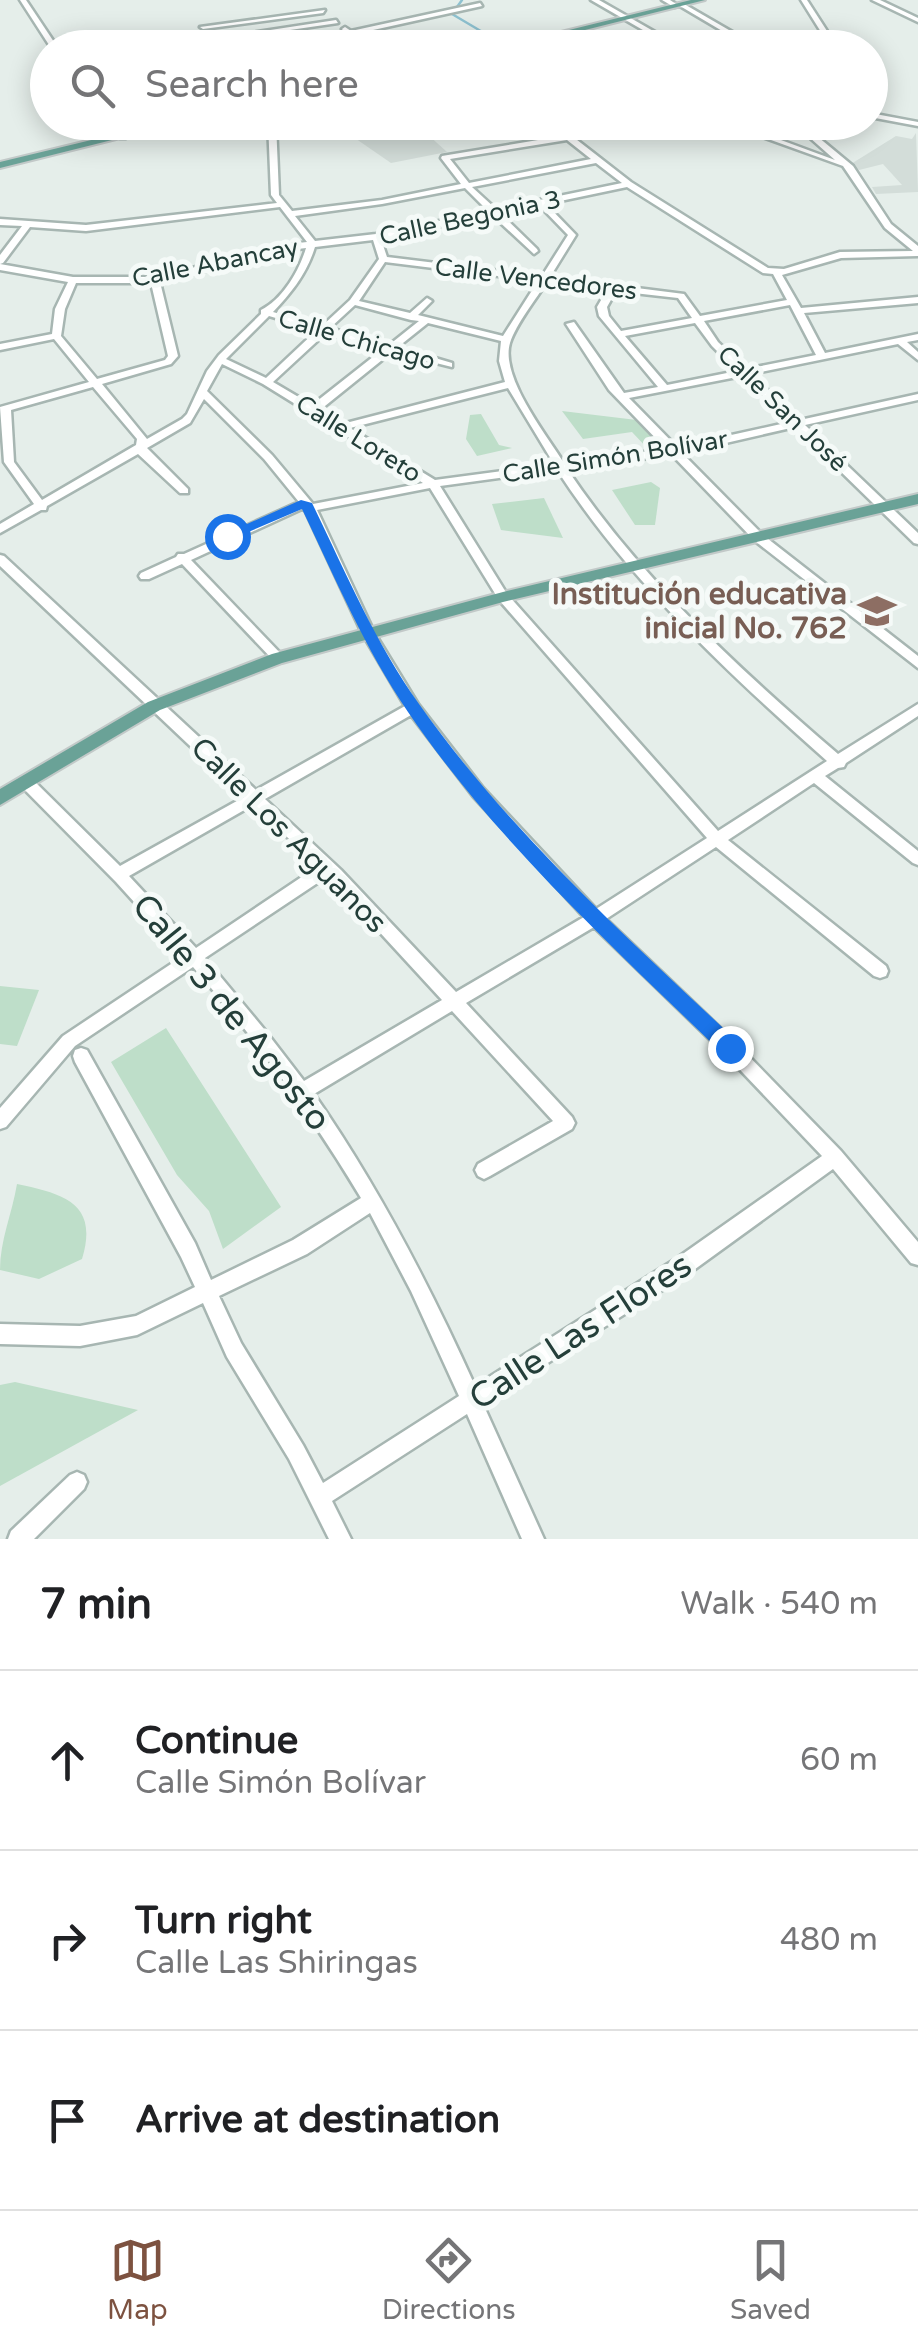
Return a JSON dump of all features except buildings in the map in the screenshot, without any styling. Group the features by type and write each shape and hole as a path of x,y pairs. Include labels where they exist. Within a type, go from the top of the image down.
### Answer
{"main road":[{"path":"576,30 701,0"},
{"path":"0,165 106,140"},
{"path":"0,798 154,706 278,658 503,597 918,500"}],"street":[{"path":"24,0 43,30"},
{"path":"310,0 346,30"},
{"path":"594,0 648,30"},
{"path":"664,0 724,30"},
{"path":"804,0 823,30"},
{"path":"875,0 918,20"},
{"path":"362,30 427,13 480,5"},
{"path":"203,28 323,12"},
{"path":"278,30 336,22"},
{"path":"888,118 918,124"},
{"path":"0,530 186,422 200,408 202,392 220,360 298,280 312,243 274,195 272,140"},
{"path":"534,251 494,214 445,159 549,140"},
{"path":"572,140 628,184 742,258 777,272 840,256 918,252"},
{"path":"773,140 850,168"},
{"path":"818,140 850,168 888,226 918,252"},
{"path":"290,214 467,186 596,160"},
{"name":"Calle Begonia 3","path":"312,243 376,237 628,184"},
{"path":"541,203 572,232 548,278 506,340 502,360 512,384 558,468 632,566 717,658 839,764"},
{"path":"0,222 26,227 86,228 280,205"},
{"path":"0,264 26,227"},
{"path":"268,382 353,302 383,259 376,237"},
{"name":"Calle Abancay","path":"0,264 73,280 155,280 312,243"},
{"name":"Calle Vencedores","path":"383,259 614,286 676,295 687,302"},
{"path":"777,272 822,356"},
{"path":"56,336 60,308 73,280"},
{"path":"42,508 9,462 3,410 156,370 171,360 155,280"},
{"path":"614,286 602,307 618,334 665,389"},
{"path":"618,334 696,318 797,306 918,300"},
{"path":"411,317 427,301"},
{"path":"353,302 506,340"},
{"name":"Calle San José","path":"687,302 744,373 918,540"},
{"name":"Calle Chicago","path":"264,312 449,365"},
{"path":"313,410 425,321"},
{"path":"571,324 621,396 759,538 918,664"},
{"path":"0,347 56,336"},
{"path":"56,336 142,439 141,451"},
{"path":"621,396 918,338"},
{"path":"900,341 918,357"},
{"name":"Calle Loreto","path":"220,360 268,382 433,484 503,597 718,840 880,971"},
{"path":"342,427 512,384"},
{"path":"202,392 308,506 368,633 414,708 478,792 595,918 730,1048 834,1157 918,1256"},
{"name":"Calle Simón Bolívar","path":"145,576 308,506 433,484 674,451 918,397"},
{"path":"141,451 184,490"},
{"path":"182,557 278,658"},
{"name":"Calle Los Aguanos","path":"0,559 329,867 448,1001 566,1122 484,1170"},
{"path":"121,873 254,794 414,708"},
{"path":"303,1091 448,1001 595,918 839,764 918,709"},
{"path":"816,778 918,860"},
{"name":"Calle 3 de Agosto","path":"26,782 121,873 303,1091 373,1201 532,1539"},
{"path":"0,1121 69,1042 190,956 329,867"},
{"path":"81,1056 188,1250 204,1292 340,1539"},
{"name":"Calle Las Flores","path":"319,1497 684,1265 834,1157"},
{"path":"0,1334 80,1336 137,1325 300,1247 373,1201"},
{"path":"19,1539 76,1482"}],"shaded area":[{"path":"916,133 918,192 876,194 872,187 902,185 883,164 859,170 851,164 896,136 912,139"},
{"path":"358,140 434,140 447,152 391,163"}],"green space":[{"path":"562,411 645,421 661,443 649,450 632,432 583,439"},
{"path":"481,414 499,445 512,448 477,456 466,439 470,415"},
{"path":"651,482 660,488 655,525 635,525 612,490"},
{"path":"544,498 563,538 501,530 492,504"},
{"path":"0,986 39,990 17,1046 0,1044"},
{"path":"166,1028 281,1207 223,1249 209,1211 177,1175 111,1062"},
{"path":"17,1184 49,1192 74,1204 86,1225 82,1259 39,1279 0,1270"},
{"path":"15,1382 138,1410 0,1486 0,1385"}],"waterway":[{"path":"462,0 452,14 479,30"}],"place":[{"name":"Institución educativa inicial No. 762","path":"877,611"}],"route":[{"path":"227,536 306,503 368,633 414,708 478,792 595,918 730,1048"}]}
